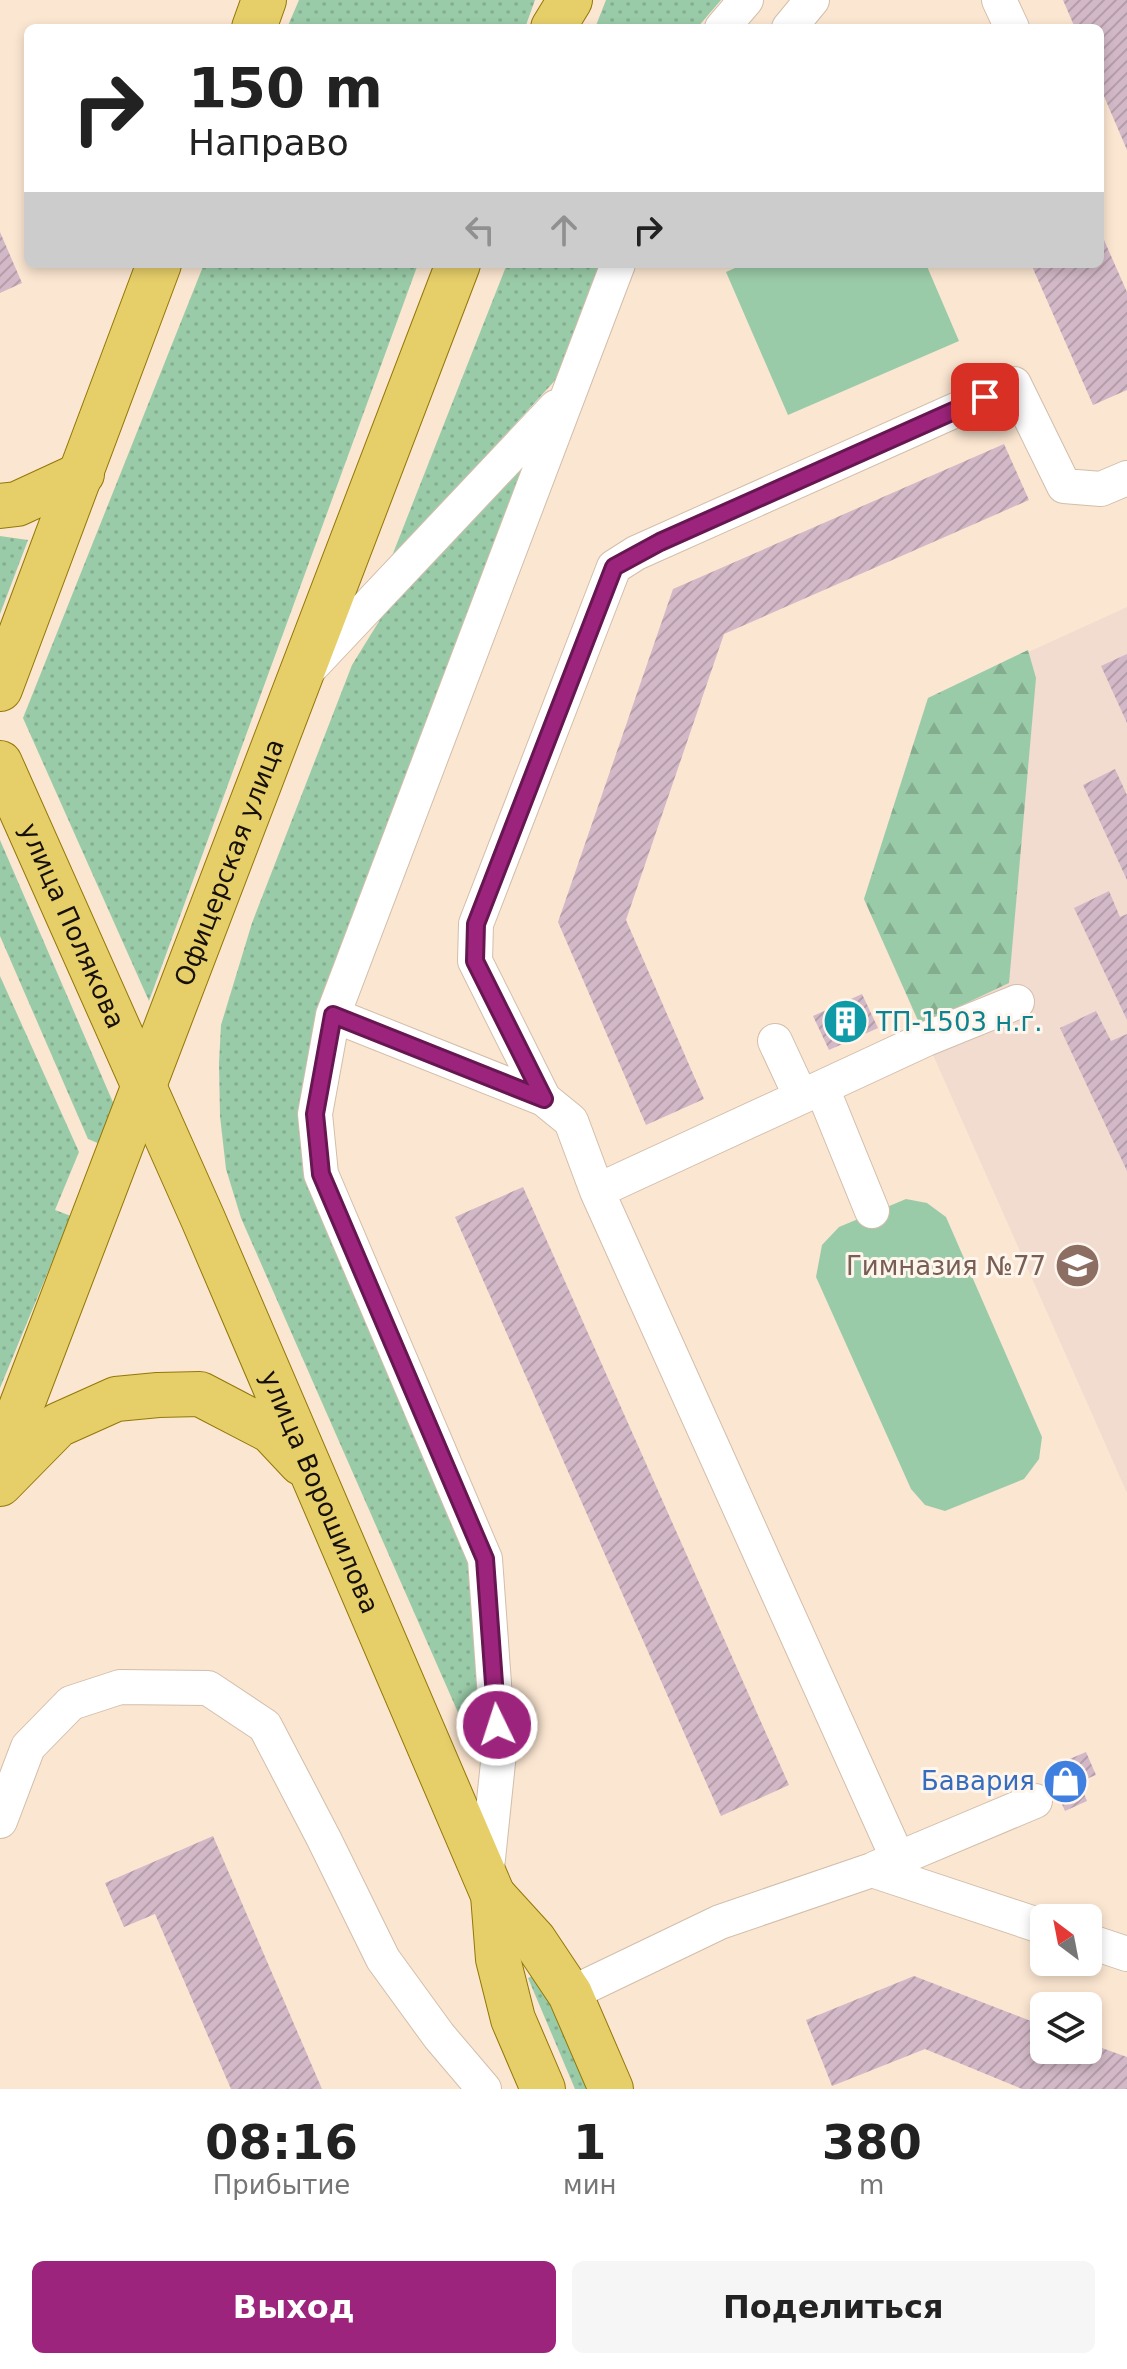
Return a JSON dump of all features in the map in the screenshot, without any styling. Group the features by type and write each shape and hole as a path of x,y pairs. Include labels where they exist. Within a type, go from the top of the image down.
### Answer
{"main road":[{"path":"255,24 264,0"},
{"path":"544,24 552,0"},
{"path":"555,24 570,0"},
{"path":"0,689 158,268"},
{"name":"Офицерская улица","path":"0,1462 456,268"},
{"path":"0,506 17,504 82,474"},
{"name":"улица Полякова","path":"0,763 144,1088"},
{"name":"улица Ворошилова","path":"144,1088 489,1887 498,1959 513,2019 543,2089"},
{"path":"0,1484 58,1425 116,1399 200,1394 271,1431 314,1476"},
{"name":"улица Ворошилова","path":"489,1887 534,1940 570,1994 611,2089"}],"street":[{"path":"725,24 746,0"},
{"path":"792,24 812,0"},
{"path":"999,0 1010,24"},
{"path":"489,1887 499,1753 485,1559 321,1174 315,1114 333,1015 616,268"},
{"path":"544,1099 475,961 476,924 614,567 649,547 1014,384 1064,486 1101,489 1127,478"},
{"path":"298,680 567,395"},
{"path":"597,1191 926,1039 1017,1002"},
{"path":"333,1015 544,1099 571,1121 597,1191 885,1864 1030,1921"},
{"path":"775,1041 811,1093 872,1211"},
{"path":"0,1821 28,1747 71,1703 120,1687 208,1688 265,1726 383,1959 439,2036 484,2089"},
{"path":"570,1994 720,1922 885,1864 1035,1801"},
{"path":"1102,1946 1127,1954"}],"shaded area":[{"name":"Гимназия №77","path":"1127,607 1127,1493 864,899 928,698"}],"green space":[{"path":"299,0 535,0 526,24 289,24"},
{"path":"606,0 721,0 700,24 597,24"},
{"path":"202,268 417,268 149,1001 23,718"},
{"path":"505,268 602,268 560,375 390,561"},
{"path":"735,268 928,268 959,341 788,415 726,272"},
{"path":"534,451 306,1084 482,1566 492,1769 467,1733 241,1218 226,1169 220,1116 219,1063 221,1025 252,923 352,665 386,610"},
{"path":"0,536 28,540 0,614"},
{"path":"1028,650 1036,678 1009,983 920,1025 864,899 928,698"},
{"path":"0,840 115,1107 100,1144 88,1139 0,936"},
{"path":"0,976 79,1152 55,1210 71,1216 0,1388"},
{"path":"906,1199 927,1203 946,1217 1042,1437 1039,1459 1024,1479 945,1511 925,1505 911,1489 816,1277 822,1245 839,1227"},
{"path":"544,1971 595,2089 575,2089 528,1978"}],"building":[{"path":"1063,0 1127,0 1127,150 1104,96 1104,24 1073,24"},
{"path":"0,232 22,283 0,293"},
{"path":"1104,240 1127,292 1127,390 1093,405 1033,268 1104,268"},
{"path":"1004,444 1029,500 724,634 626,920 704,1099 646,1125 558,922 673,589"},
{"path":"1127,654 1127,723 1101,666"},
{"path":"1115,769 1127,795 1127,880 1083,785"},
{"path":"1109,891 1120,917 1127,914 1127,1020 1074,908"},
{"name":"ТП-1503 н.г.","path":"862,994 878,1028 829,1050 813,1016"},
{"path":"1096,1011 1111,1041 1127,1034 1127,1171 1060,1028"},
{"path":"523,1187 789,1785 721,1816 455,1217"},
{"name":"Бавария","path":"1086,1752 1096,1775 1079,1782 1087,1801 1065,1811 1051,1780 1063,1774 1058,1764"},
{"path":"213,1836 322,2089 231,2089 155,1914 124,1927 105,1883"},
{"path":"914,1976 1030,2021 1030,2064 1102,2064 1102,2048 1127,2057 1127,2089 1022,2089 925,2049 832,2086 806,2020"}],"place":[{"name":"ТП-1503 н.г.","path":"845,1022"},
{"name":"Гимназия №77","path":"1077,1266"},
{"name":"Бавария","path":"1066,1781"}],"route":[{"path":"497,1725 485,1559 321,1174 315,1114 333,1015 544,1099 475,961 476,924 614,567 660,542 985,397"}]}
